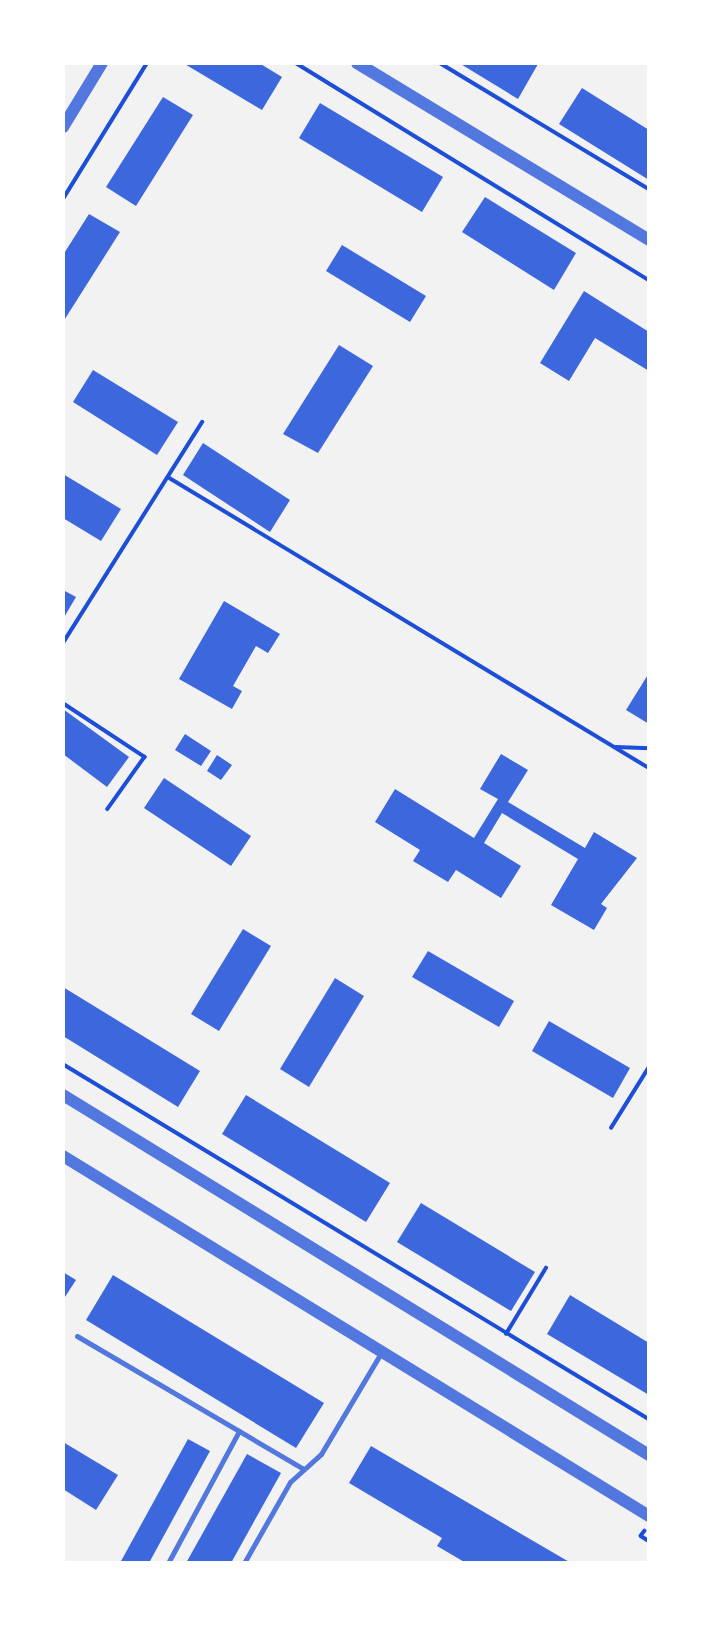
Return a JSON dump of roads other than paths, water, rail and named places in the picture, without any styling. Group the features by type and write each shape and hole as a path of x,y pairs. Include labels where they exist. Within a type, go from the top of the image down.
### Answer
{"street":[{"path":"63,127 102,63"},
{"path":"357,63 649,240"},
{"path":"63,1095 649,1455"},
{"path":"63,1156 649,1516"}],"lane":[{"path":"77,1336 304,1469"},
{"path":"244,1563 290,1482 321,1454 382,1352"},
{"path":"168,1563 239,1431"}]}
